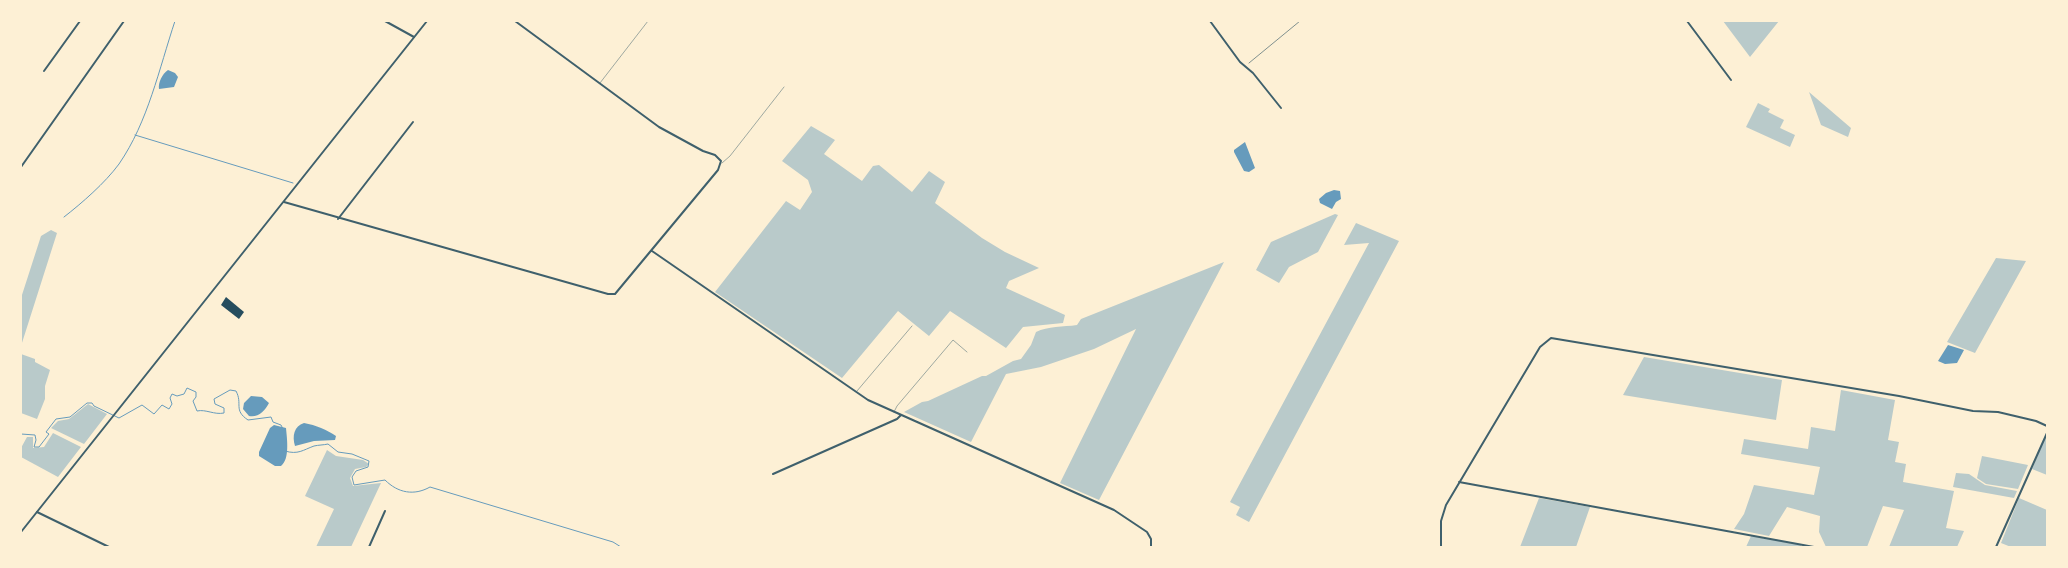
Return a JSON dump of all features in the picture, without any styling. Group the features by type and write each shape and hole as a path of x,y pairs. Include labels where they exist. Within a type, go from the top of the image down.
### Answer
{"street":[{"path":"44,71 80,21"},
{"path":"21,167 124,21"},
{"path":"385,21 414,37"},
{"path":"21,532 427,21"},
{"path":"284,202 338,219 608,294 615,294 718,170 720,159 659,127 514,21"},
{"path":"1210,21 1240,62 1246,66 1281,108"},
{"path":"1687,21 1731,80"},
{"path":"338,219 413,122"},
{"path":"652,251 868,400 1114,510 1147,532 1151,537 1151,547"},
{"path":"1442,547 1441,518 1459,482 1540,347 1550,338 1860,389 1961,409 1998,412 2036,421 2047,426"},
{"path":"773,474 897,419 901,415"},
{"path":"1996,547 2047,433"},
{"path":"1459,482 1814,547"},
{"path":"369,547 385,511"},
{"path":"37,512 109,547"}],"lane":[{"path":"600,83 648,21"},
{"path":"720,164 730,156 784,87"},
{"path":"856,392 912,326"},
{"path":"894,412 953,340 967,352"}],"path":[{"path":"1246,66 1300,21"}],"shaded area":[{"path":"1723,21 1779,21 1750,57"},
{"path":"1809,92 1851,128 1848,137 1821,125"},
{"path":"1758,103 1770,109 1768,112 1784,120 1780,128 1795,135 1790,147 1746,127"},
{"path":"811,126 835,140 824,154 862,181 873,166 879,165 912,192 929,171 945,182 935,203 982,238 1005,252 1039,268 1009,281 1006,288 1065,315 1063,323 1023,327 1006,348 950,311 929,336 898,311 842,378 715,292 786,201 800,210 812,192 808,180 782,161"},
{"path":"1335,214 1338,215 1318,252 1289,267 1279,283 1256,270 1271,242"},
{"path":"1356,223 1399,241 1249,522 1236,515 1240,507 1230,502 1369,243 1344,245"},
{"path":"51,230 57,233 21,346 21,298 41,236"},
{"path":"1996,258 2026,261 1975,353 1947,342"},
{"path":"1224,262 1099,500 1060,483 1136,329 1094,349 1041,367 1006,374 971,442 904,412 922,402 982,376 986,376 1013,361 1021,359 1031,345 1036,332 1077,325 1081,319"},
{"path":"21,354 35,359 35,362 50,370 45,386 45,399 37,419 21,413"},
{"path":"1644,357 1782,380 1776,420 1623,395"},
{"path":"1841,390 1895,400 1888,440 1899,442 1895,462 1906,464 1903,482 1954,491 1946,528 1964,531 1957,547 1889,547 1904,510 1883,506 1867,547 1826,547 1819,532 1820,516 1787,507 1769,536 1734,529 1744,514 1754,485 1814,495 1820,467 1741,454 1744,439 1808,449 1811,427 1835,431"},
{"path":"88,404 107,414 84,444 51,428 58,421 69,419"},
{"path":"53,433 81,447 58,477 21,457 21,448 27,437 33,437 33,448 44,447"},
{"path":"2047,433 2047,475 2032,469"},
{"path":"327,450 336,456 363,460 369,464 366,467 355,469 350,478 353,486 381,483 351,547 316,547 334,509 305,496"},
{"path":"1982,456 2028,465 2018,489 1986,484 1977,478"},
{"path":"1956,473 1969,474 1985,485 2017,491 2014,498 1953,487"},
{"path":"1539,498 1590,507 1576,547 1520,547"},
{"path":"2019,498 2047,510 2047,547 2011,547 2001,543"},
{"path":"1751,536 1801,545 1801,547 1746,547"}],"water":[{"path":"168,70 175,73 178,77 174,87 159,89 161,79"},
{"path":"1245,142 1255,168 1249,172 1244,171 1234,152"},
{"path":"1334,190 1340,191 1341,199 1336,202 1332,209 1320,203 1319,199 1326,193"},
{"path":"1948,345 1964,350 1957,363 1945,364 1938,361"},
{"path":"251,396 262,397 269,403 263,411 255,416 249,416 243,409 244,403"},
{"path":"304,423 317,426 329,432 336,436 335,440 314,441 295,446 296,429"},
{"path":"274,425 286,428 287,454 281,466 275,466 259,456 270,428"}],"building":[{"path":"226,297 244,312 239,319 221,305"}],"waterway":[{"path":"64,217 107,178 129,148 152,95 175,21"},
{"path":"135,135 293,183"},
{"path":"21,434 35,435 34,447 39,447 49,434 46,432 56,419 70,417 87,403 92,403 94,406 119,418 142,405 154,414 162,405 169,409 172,404 170,398 172,394 177,396 184,394 187,388 196,392 196,397 193,401 197,411 224,413 224,408 215,404 214,399 230,390 236,391 239,400 239,410 243,416 248,420 271,417 273,422 281,425 283,429"},
{"path":"285,451 297,452 314,446 328,444 338,452 352,454 369,461 368,467 356,471 352,477 354,485 385,480 395,488 406,492 418,492 430,487 613,542 621,547"}]}
